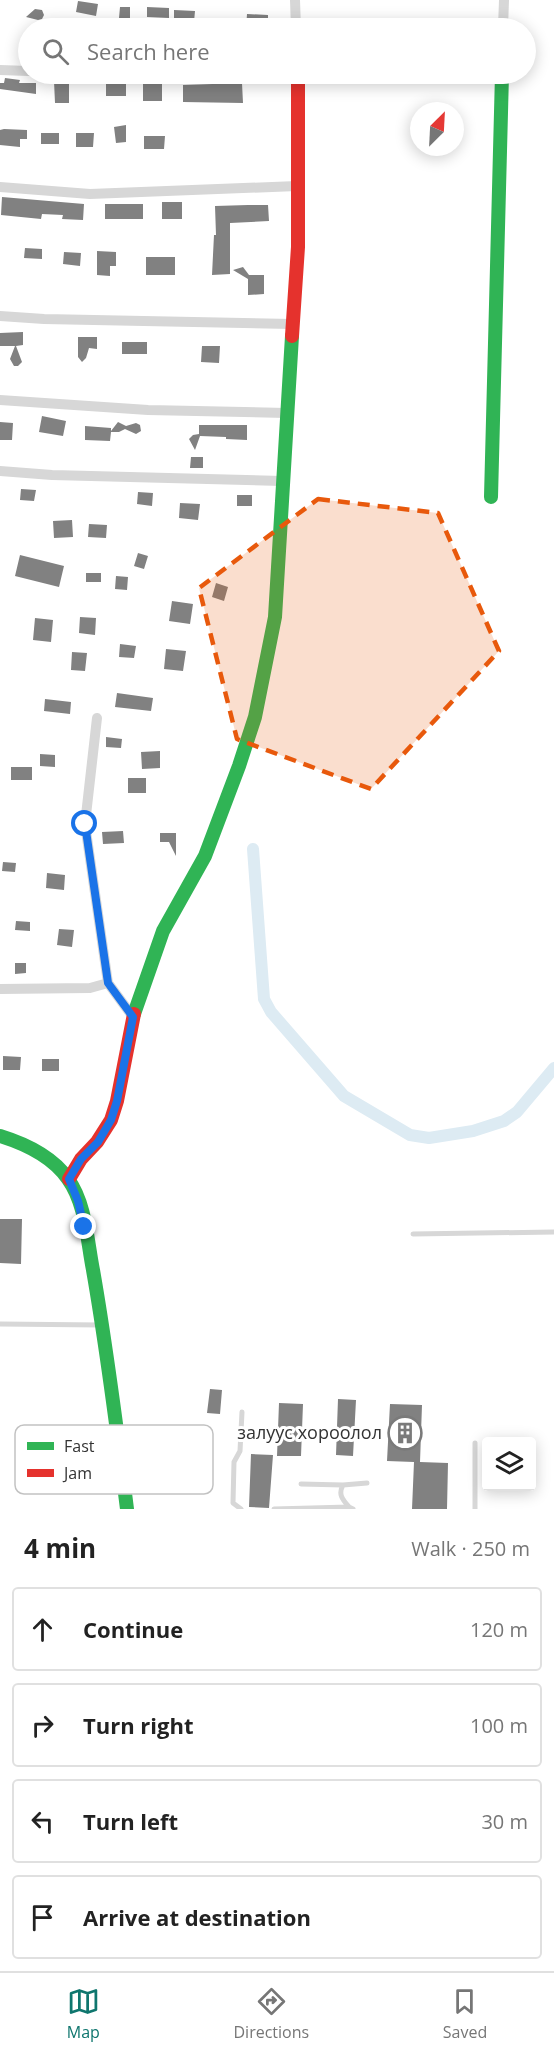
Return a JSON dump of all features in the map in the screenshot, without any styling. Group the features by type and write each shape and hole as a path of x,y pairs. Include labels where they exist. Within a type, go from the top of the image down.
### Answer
{"street":[{"path":"295,0 296,18"},
{"path":"503,18 504,0"},
{"path":"0,70 18,71"},
{"path":"69,1179 81,1159 98,1142 111,1120 117,1101 133,1017 163,931 205,856 255,717 275,617 298,246 298,84"},
{"path":"492,497 502,84"},
{"path":"0,187 90,194 297,186"},
{"path":"0,316 292,324"},
{"path":"0,400 148,410 286,413"},
{"path":"0,471 52,476 282,481"},
{"path":"97,718 85,824 108,983 133,1017"},
{"path":"0,989 90,987 108,983"},
{"path":"0,1136 21,1142 49,1158 69,1179 78,1201 103,1325 116,1425"},
{"path":"125,1494 127,1509"}],"lane":[{"path":"413,1234 554,1233"},
{"path":"0,1324 103,1325"},
{"path":"241,1509 233,1503 234,1462 240,1451 242,1412"},
{"path":"475,1443 475,1509"},
{"path":"301,1484 367,1483"},
{"path":"343,1485 340,1491 341,1499 351,1508"},
{"path":"274,1509 351,1508"}],"highlighted area":[{"path":"318,499 438,513 499,651 371,789 237,739 199,588"}],"building":[{"path":"78,1 98,4 96,16 76,12"},
{"path":"120,7 130,7 130,18 119,18"},
{"path":"147,7 169,8 169,18 147,17"},
{"path":"35,9 42,10 44,15 42,18 26,17"},
{"path":"174,10 195,11 194,18 174,18"},
{"path":"247,14 268,15 268,18 247,18"},
{"path":"5,78 18,80 18,84 36,84 36,94 0,89 0,83 4,83"},
{"path":"54,84 69,84 69,103 55,103"},
{"path":"106,84 126,84 126,96 106,96"},
{"path":"143,84 162,84 162,101 143,101"},
{"path":"242,84 243,103 183,102 183,85"},
{"path":"126,125 126,142 116,143 114,127"},
{"path":"0,130 27,130 27,139 20,139 20,147 0,145"},
{"path":"41,133 59,133 59,144 41,144"},
{"path":"76,133 94,133 93,147 76,147"},
{"path":"144,136 165,136 164,149 144,149"},
{"path":"2,197 84,204 83,220 62,219 63,215 42,214 41,219 1,215"},
{"path":"162,202 182,202 182,219 162,219"},
{"path":"105,204 143,204 143,219 105,219"},
{"path":"268,205 269,221 230,223 230,274 212,275 214,235 216,235 215,206"},
{"path":"25,248 42,249 42,259 24,258"},
{"path":"97,251 116,252 116,266 110,266 110,276 97,275"},
{"path":"64,252 81,253 80,266 63,264"},
{"path":"146,257 175,257 175,275 146,275"},
{"path":"243,267 249,275 264,275 264,294 248,295 248,279 233,270"},
{"path":"23,332 23,345 16,346 22,362 14,366 10,359 15,346 0,346 0,333"},
{"path":"78,337 97,337 97,349 89,348 82,362 78,357"},
{"path":"122,342 147,342 147,354 122,354"},
{"path":"202,346 220,346 219,363 201,362"},
{"path":"42,416 66,421 63,436 39,432"},
{"path":"0,422 13,423 12,440 0,440"},
{"path":"118,422 126,426 136,423 140,425 141,431 136,434 125,429 111,432 110,441 85,440 85,426 111,428 111,431"},
{"path":"199,425 247,425 247,440 200,436 195,450 189,439 199,434"},
{"path":"191,457 203,457 203,468 190,468"},
{"path":"21,489 36,490 34,501 20,500"},
{"path":"138,492 153,493 152,506 137,504"},
{"path":"237,495 252,495 252,506 237,506"},
{"path":"180,503 200,504 198,520 179,518"},
{"path":"72,520 73,537 54,538 53,521"},
{"path":"89,524 107,525 106,538 88,537"},
{"path":"138,553 148,556 144,569 134,566"},
{"path":"20,555 64,566 59,587 15,576"},
{"path":"86,573 101,573 101,582 86,582"},
{"path":"116,576 128,577 127,590 115,589"},
{"path":"216,583 228,587 224,601 212,597"},
{"path":"172,601 193,604 190,624 169,621"},
{"path":"80,617 96,618 95,635 79,633"},
{"path":"35,618 53,620 51,642 33,640"},
{"path":"120,644 136,646 134,658 119,657"},
{"path":"166,649 186,651 183,671 164,669"},
{"path":"72,652 87,653 85,671 71,670"},
{"path":"117,693 153,698 151,711 115,707"},
{"path":"45,699 71,702 70,714 44,711"},
{"path":"106,737 122,739 121,748 106,747"},
{"path":"160,751 160,768 142,769 141,752"},
{"path":"40,754 55,755 55,767 40,766"},
{"path":"11,767 32,767 32,780 11,780"},
{"path":"128,778 146,778 146,793 128,793"},
{"path":"123,831 124,843 103,844 102,832"},
{"path":"160,833 176,833 176,856 169,842 160,842"},
{"path":"3,862 16,863 15,872 2,871"},
{"path":"47,873 65,875 64,890 46,888"},
{"path":"16,921 30,922 30,931 15,930"},
{"path":"59,929 74,930 72,947 57,945"},
{"path":"15,963 26,963 26,973 15,974"},
{"path":"3,1056 21,1057 20,1070 3,1070"},
{"path":"42,1059 59,1059 59,1071 42,1071"},
{"path":"0,1219 22,1219 21,1264 0,1263"},
{"path":"210,1389 222,1390 220,1414 207,1413"},
{"path":"338,1399 356,1400 353,1456 336,1455"},
{"path":"279,1403 303,1404 301,1456 277,1456"},
{"name":"залуус хороолол","path":"390,1404 422,1405 420,1462 448,1463 447,1509 412,1509 414,1462 387,1461"},
{"path":"251,1454 273,1455 269,1508 249,1507"}],"waterway":[{"path":"253,849 264,999 271,1012 344,1096 410,1135 429,1138 473,1131 504,1121 517,1112 554,1068"}],"traffic: fast":[{"path":"491,497 502,84"},
{"path":"134,1014 163,931 205,856 255,717 275,617 292,336"},
{"path":"0,1136 29,1147 46,1157 62,1171 79,1200 103,1330 117,1425"},
{"path":"125,1494 127,1509"}],"traffic: jam":[{"path":"292,336 298,247 298,84"},
{"path":"69,1179 81,1159 97,1142 111,1120 117,1101 134,1014"}],"place":[{"name":"залуус хороолол","path":"405,1433"}],"route":[{"path":"84,1227 78,1201 69,1179 81,1159 98,1142 111,1120 117,1101 133,1017 108,983 85,824"}]}
